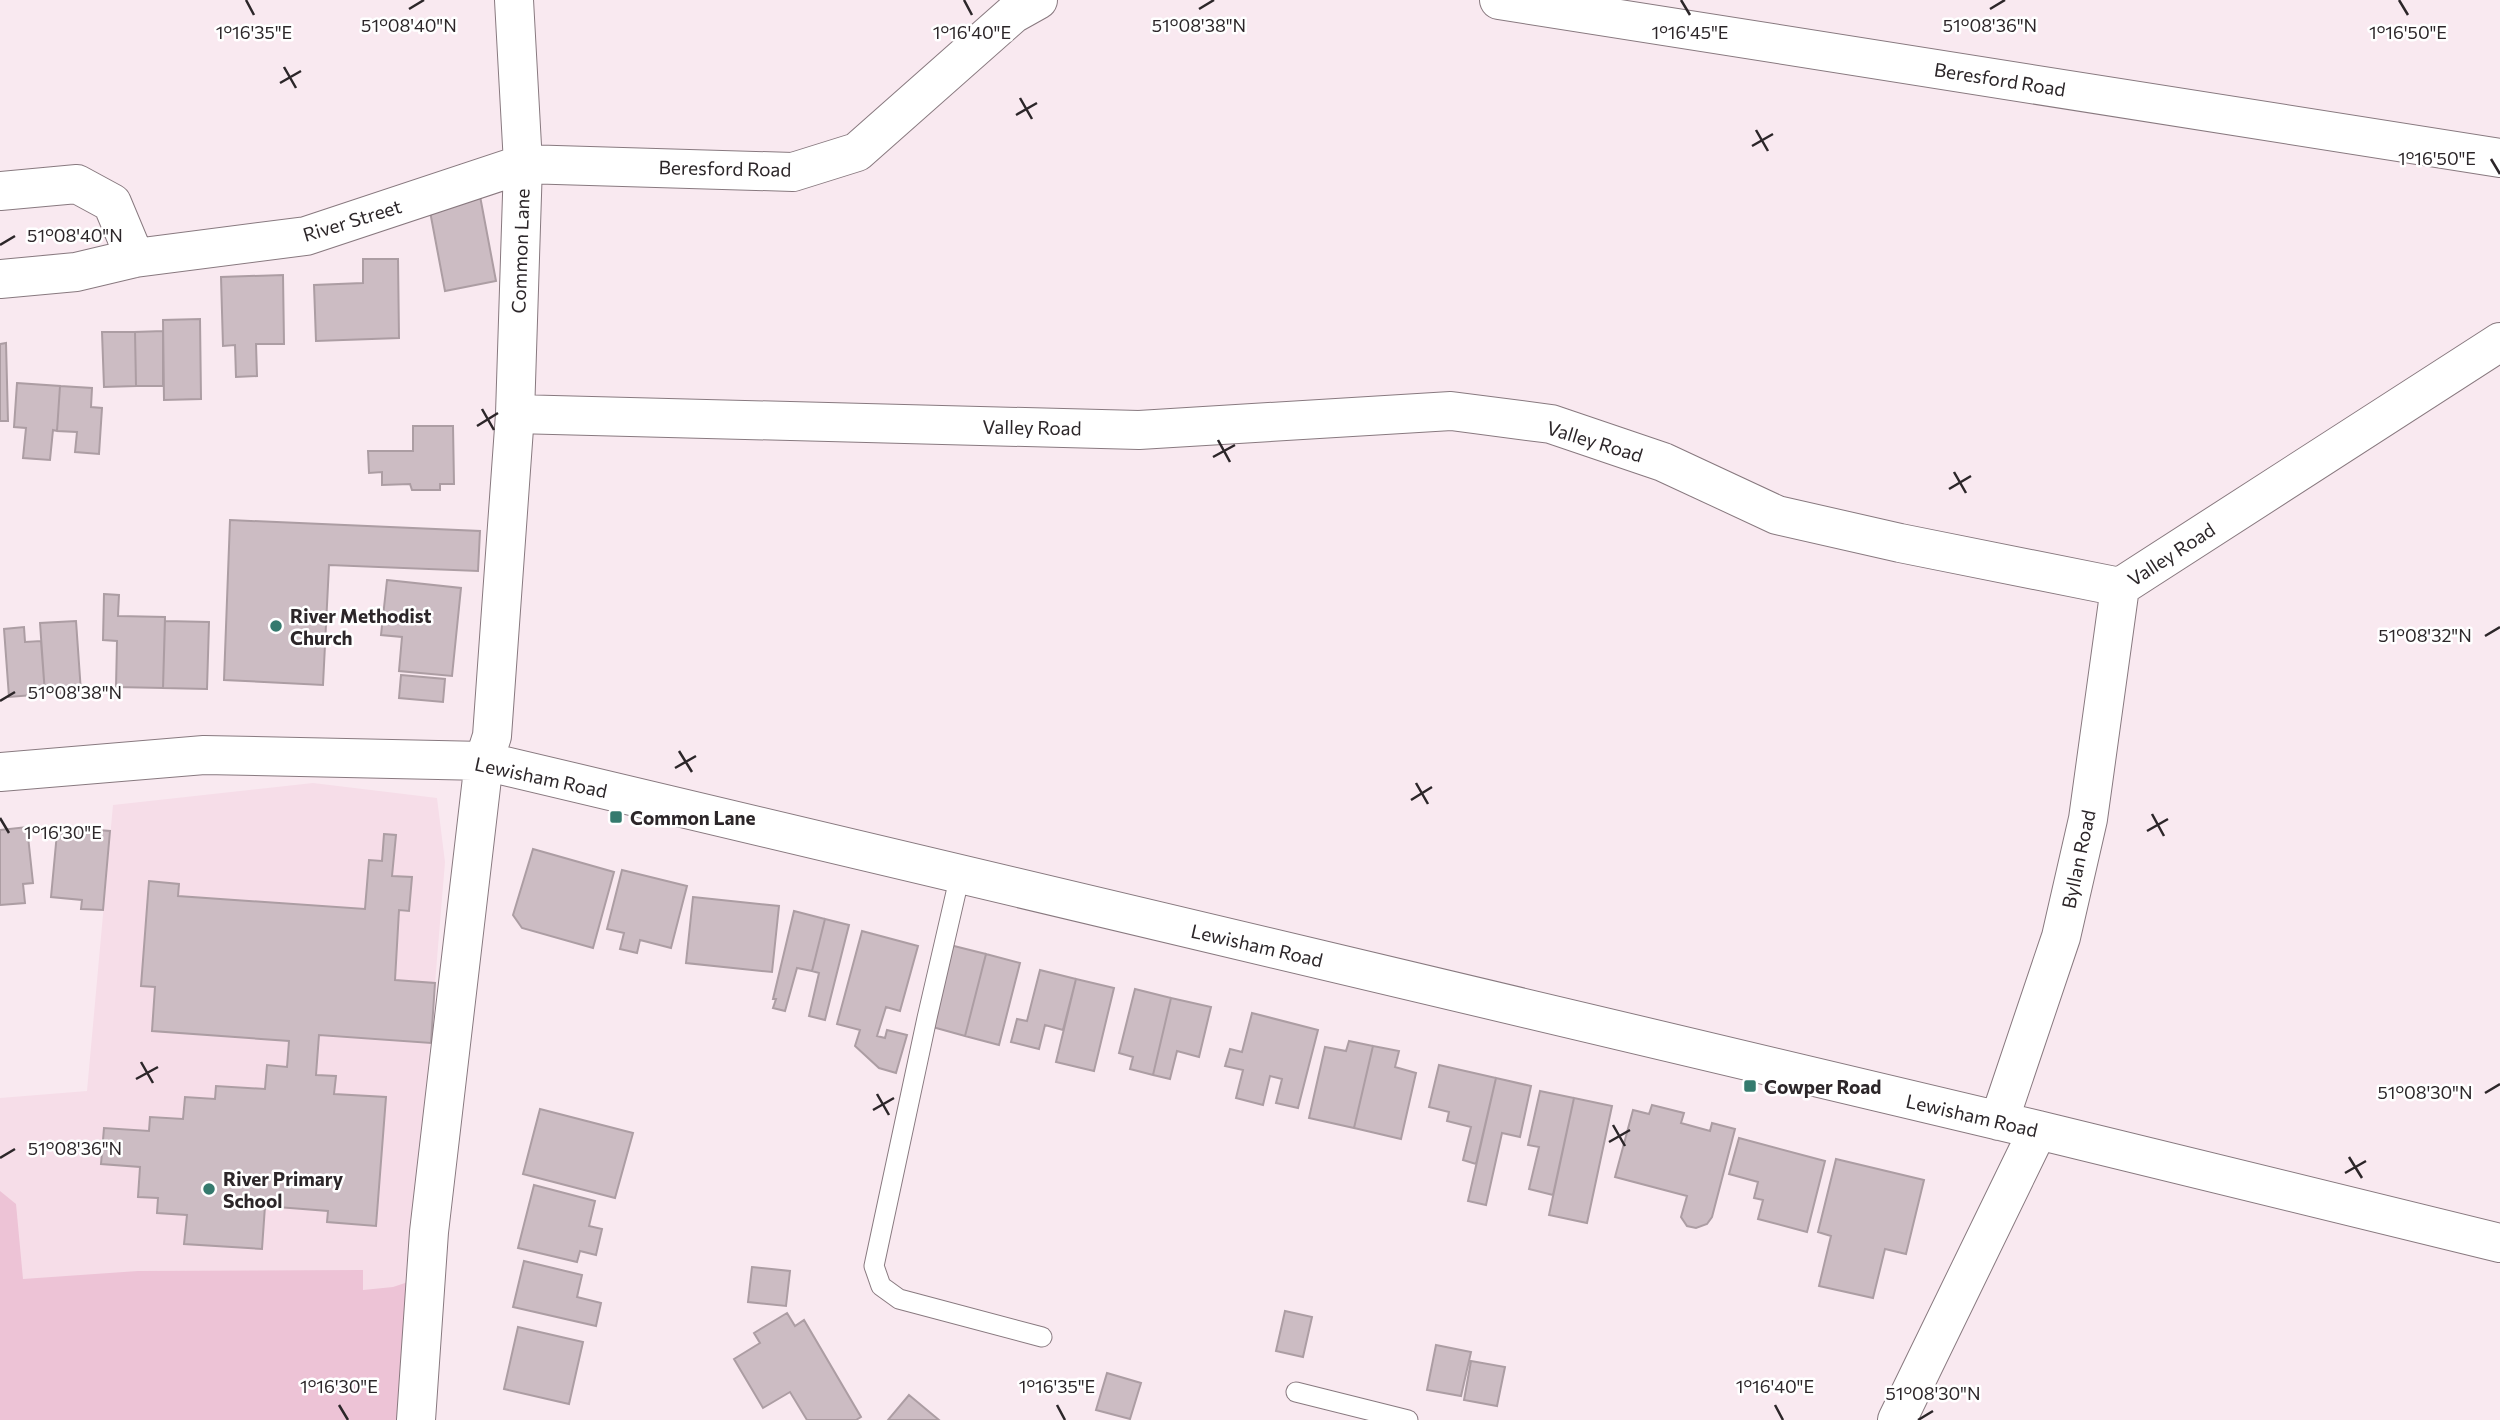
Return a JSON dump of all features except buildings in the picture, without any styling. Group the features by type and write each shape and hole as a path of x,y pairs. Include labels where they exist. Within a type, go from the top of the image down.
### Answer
{"street":[{"name":"Common Lane","path":"416,1420 429,1231 484,761 492,736 515,414 523,164 514,0"},
{"name":"Beresford Road","path":"523,164 793,172 857,152 1013,14 1038,0"},
{"name":"Beresford Road","path":"1499,0 2500,158"},
{"name":"River Street","path":"0,279 76,272 135,258 306,236 523,164"},
{"path":"0,191 77,184 112,203 135,258"},
{"name":"Valley Road","path":"515,414 1139,429 1451,411 1551,424 1663,462 1777,515 1900,543 2120,587 2500,342"},
{"name":"Byllan Road","path":"1999,1121 2061,937 2088,818 2120,587"},
{"name":"Lewisham Road","path":"0,772 204,755 484,761 2038,1130 2500,1243"},
{"path":"1897,1420 2038,1130"}],"lane":[{"path":"961,875 927,1018 874,1266 881,1286 898,1299 1042,1337"},
{"path":"1296,1392 1408,1420"}],"shaded area":[{"name":"River Primary School","path":"313,783 437,798 445,862 399,1420 0,1420 0,1098 87,1091 113,805"},
{"path":"0,1191 16,1204 23,1279 138,1271 363,1270 363,1290 393,1287 411,1281 399,1420 0,1420"}],"place":[{"name":"River Methodist Church","path":"276,626"},
{"name":"Common Lane","path":"616,817"},
{"name":"Cowper Road","path":"1750,1086"},
{"name":"River Primary School","path":"209,1189"}]}
